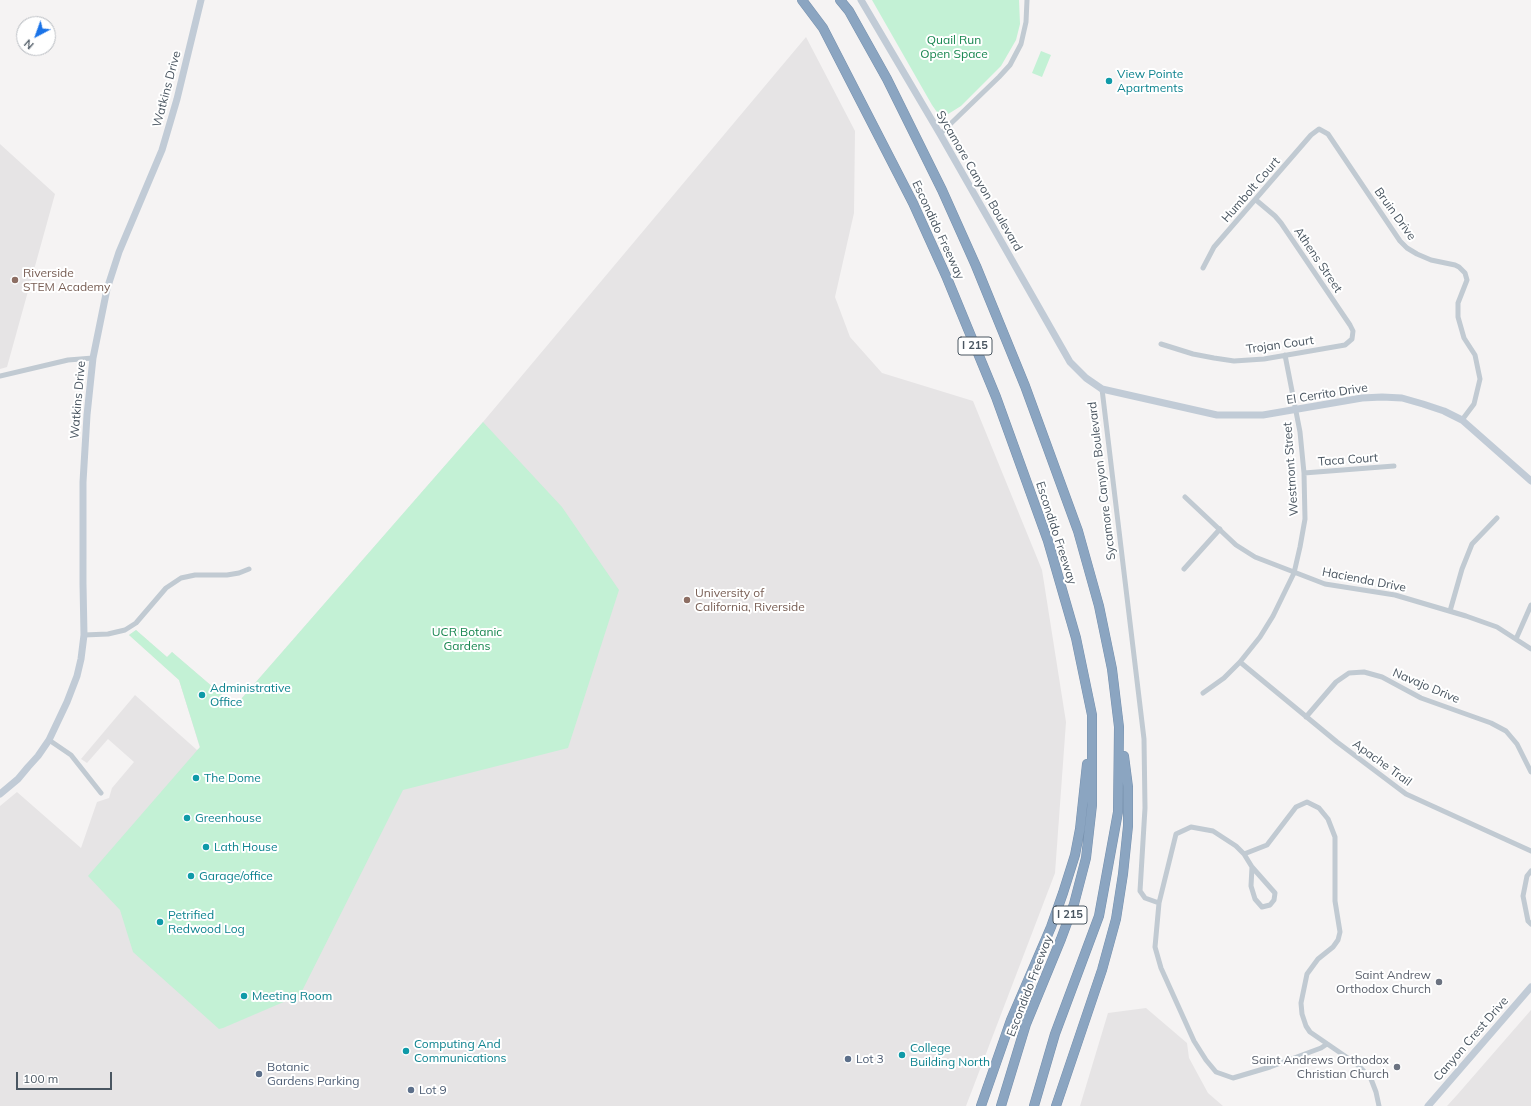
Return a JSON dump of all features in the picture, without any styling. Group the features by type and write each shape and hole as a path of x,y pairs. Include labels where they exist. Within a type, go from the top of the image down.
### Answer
{"highway":[{"name":"Escondido Freeway","path":"802,0 823,28 913,203 947,278 996,397 1048,541 1076,638 1092,715 1092,805 1086,858 1074,904 1026,1024 1001,1106"},
{"name":"Escondido Freeway","path":"840,0 849,11 887,79 942,190 976,266 1025,386 1078,531 1099,606 1112,669 1119,727 1118,812 1099,916 1055,1034 1034,1106"},
{"path":"981,1106 1011,1020 1051,927 1075,855 1080,829 1092,715"},
{"path":"1056,1106 1099,977 1116,919 1128,826 1128,787 1119,727"}],"main road":[{"name":"Watkins Drive","path":"0,794 18,779 38,756 49,740 67,702 81,659 84,635 84,482 87,415 93,358 107,289 119,252 162,150 177,99 201,0"},
{"name":"Sycamore Canyon Boulevard","path":"861,0 940,134 1070,362 1078,371 1102,389"},
{"name":"El Cerrito Drive","path":"1102,389 1216,415 1263,415 1362,398 1395,398 1423,404 1444,411 1462,420 1531,481"},
{"name":"Canyon Crest Drive","path":"1428,1106 1531,987"}],"street":[{"path":"940,134 1000,77 1010,65 1021,44 1026,22 1027,0"},
{"name":"Humbolt Court","path":"1203,268 1214,247 1311,135 1319,129"},
{"name":"Bruin Drive","path":"1319,129 1328,134 1396,235 1407,248 1431,260 1459,267 1465,273 1467,280 1458,303 1458,317 1464,338 1475,354 1480,379 1474,404 1462,420"},
{"name":"Athens Street","path":"1256,200 1281,223 1354,331 1352,339"},
{"name":"Trojan Court","path":"1162,344 1207,357 1234,360 1264,359 1345,345 1352,339"},
{"name":"Westmont Street","path":"1204,693 1224,678 1240,662 1260,637 1273,616 1294,573 1305,519 1304,473 1296,409 1285,355"},
{"path":"0,376 68,360 93,358"},
{"name":"Sycamore Canyon Boulevard","path":"1102,389 1144,744 1145,816 1140,891 1145,898 1159,903"},
{"name":"Taca Court","path":"1304,473 1394,466"},
{"name":"Hacienda Drive","path":"1185,497 1236,545 1255,557 1325,584 1395,595 1450,611 1497,627 1531,649"},
{"path":"1450,611 1462,569 1472,544 1497,518"},
{"path":"1184,569 1220,529"},
{"path":"84,635 108,634 129,628 136,623 166,588 181,578 195,575 227,575 239,573 249,569"},
{"path":"1516,639 1531,605"},
{"name":"Apache Trail","path":"1240,662 1343,747 1406,794 1531,851"},
{"name":"Navajo Drive","path":"1306,717 1336,682 1349,673 1364,672 1382,677 1421,698 1491,723 1506,731 1517,744 1531,772"},
{"path":"49,740 71,755 101,793"},
{"path":"1244,854 1267,845 1296,807 1307,802 1319,808 1328,819 1335,837 1335,901 1340,932 1338,940 1333,947 1318,959 1307,974 1301,1003 1302,1014 1306,1026 1310,1032 1358,1065 1371,1079 1379,1106"},
{"path":"1252,866 1251,886 1255,900 1262,907 1270,905 1274,900 1275,893 1236,846 1213,831 1191,827 1176,834 1159,903 1155,947 1161,968 1194,1041 1206,1060 1216,1072 1232,1078 1270,1067 1321,1048 1327,1044"},
{"path":"1531,871 1527,876 1523,896 1528,921 1531,924"}],"shaded area":[{"name":"University of California, Riverside","path":"806,37 855,131 854,213 835,297 850,337 882,373 973,401 1042,570 1066,722 1055,873 966,1106 0,1106 0,806 17,792 81,848 97,802 109,798 112,788 134,762 108,739 87,763 81,759 135,695 197,750 200,748 179,680 129,635 136,630 167,657 172,652 235,706 483,422"},
{"name":"Riverside STEM Academy","path":"0,144 55,194 7,367 0,369"},
{"path":"1146,1008 1187,1043 1189,1058 1208,1093 1223,1106 1080,1106 1108,1013"},
{"path":"1531,1010 1531,1106 1447,1106 1457,1095"}],"green space":[{"name":"Quail Run Open Space","path":"872,0 1019,0 1020,24 1016,40 1001,66 961,106 945,116 939,115 932,105"},
{"path":"1041,51 1051,55 1042,77 1032,73"},
{"name":"UCR Botanic Gardens","path":"483,422 562,507 619,590 568,748 403,790 300,995 219,1029 133,952 120,910 88,876 200,747 179,680 129,635 136,630 167,657 172,652 235,706"}],"place":[{"name":"View Pointe Apartments","path":"1109,81"},
{"name":"Riverside STEM Academy","path":"15,280"},
{"name":"University of California, Riverside","path":"687,600"},
{"name":"Administrative Office","path":"202,695"},
{"name":"The Dome","path":"196,778"},
{"name":"Greenhouse","path":"187,818"},
{"name":"Lath House","path":"206,847"},
{"name":"Garage/office","path":"191,876"},
{"name":"Petrified Redwood Log","path":"160,922"},
{"name":"Saint Andrew Orthodox Church","path":"1439,982"},
{"name":"Meeting Room","path":"244,996"},
{"name":"Computing And Communications","path":"406,1051"},
{"name":"College Building North","path":"902,1055"},
{"name":"Lot 3","path":"848,1059"},
{"name":"Saint Andrews Orthodox Christian Church","path":"1397,1067"},
{"name":"Botanic Gardens Parking","path":"259,1074"},
{"name":"Lot 9","path":"411,1090"}]}
